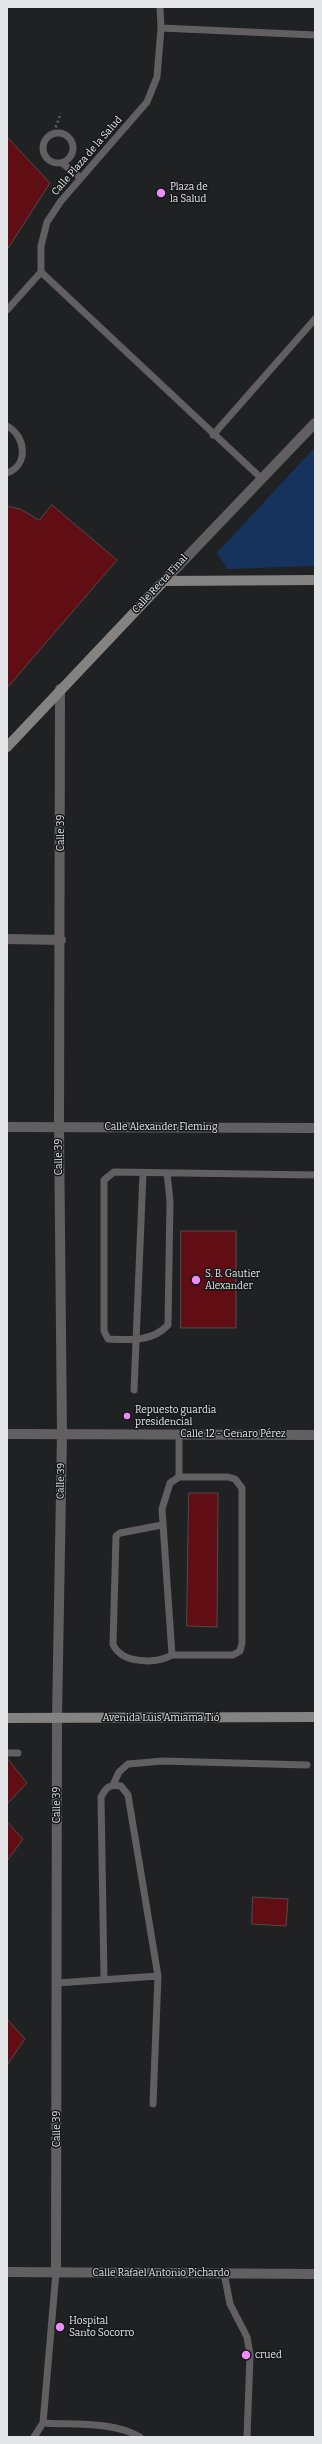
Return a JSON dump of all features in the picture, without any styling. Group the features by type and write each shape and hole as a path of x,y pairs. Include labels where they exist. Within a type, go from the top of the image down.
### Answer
{"street":[{"name":"Calle Recta Final","path":"7,747 260,478 315,423"},
{"path":"164,581 315,580"},
{"name":"Calle 39","path":"56,2272 57,1718 62,1434 59,1127 61,940 60,689"},
{"path":"7,939 61,940"},
{"name":"Calle Alexander Fleming","path":"7,1126 315,1128"},
{"name":"Calle 12 - Genaro Pérez","path":"7,1434 315,1435"},
{"name":"Avenida Luis Amiama Tió","path":"7,1718 315,1717"},
{"name":"Calle Rafael Antonio Pichardo","path":"7,2272 315,2274"}],"lane":[{"name":"Calle Plaza de la Salud","path":"41,272 41,246 47,222 61,201 147,102 157,77 161,28 160,7"},
{"path":"161,28 315,35"},
{"path":"54,132 62,133 69,137 73,144 71,156 62,163 54,163 47,159 43,152 43,144 47,137 54,132"},
{"path":"62,163 81,178"},
{"path":"7,310 41,272 260,478"},
{"path":"213,435 315,319"},
{"path":"7,426 20,437 23,452 17,466 7,473"},
{"path":"167,1173 170,1201 168,1324 156,1335 137,1340 108,1339 104,1331 104,1180 114,1172 315,1175"},
{"path":"134,1390 143,1172"},
{"path":"179,1434 179,1477"},
{"path":"162,1525 120,1533 116,1536 113,1644 115,1650 128,1658 157,1661 172,1655 233,1655 240,1652 242,1643 242,1488 235,1479 228,1477 179,1477 170,1483 165,1493 162,1509 162,1525 172,1655"},
{"path":"7,1753 18,1753"},
{"path":"113,1785 119,1772 128,1764 163,1761 307,1765"},
{"path":"104,1978 101,1797 106,1788 113,1785 121,1786 128,1795 158,1976 153,2104"},
{"path":"57,1983 104,1978 158,1976"},
{"path":"34,2437 43,2423 56,2272"},
{"path":"224,2273 230,2304 247,2337 250,2355 248,2437"},
{"path":"43,2423 106,2427 134,2433 140,2437"}],"path":[{"path":"54,132 60,113"}],"shaded area":[{"path":"315,447 315,566 228,569 217,553"}],"building":[{"path":"7,137 50,183 7,250"},
{"path":"52,505 117,560 7,688 7,506 20,509 39,520"},
{"path":"181,1231 236,1231 236,1328 181,1328"},
{"path":"189,1493 218,1493 217,1627 187,1626"},
{"path":"7,1758 27,1783 7,1804"},
{"path":"7,1822 23,1839 7,1861"},
{"path":"253,1897 288,1899 286,1926 252,1924"},
{"path":"7,2019 25,2039 7,2065"}],"place":[{"name":"Plaza de la Salud","path":"161,193"},
{"name":"S. B. Gautier Alexander","path":"196,1280"},
{"name":"Repuesto guardia presidencial","path":"127,1416"},
{"name":"Hospital Santo Socorro","path":"60,2327"},
{"name":"crued","path":"246,2355"}]}
